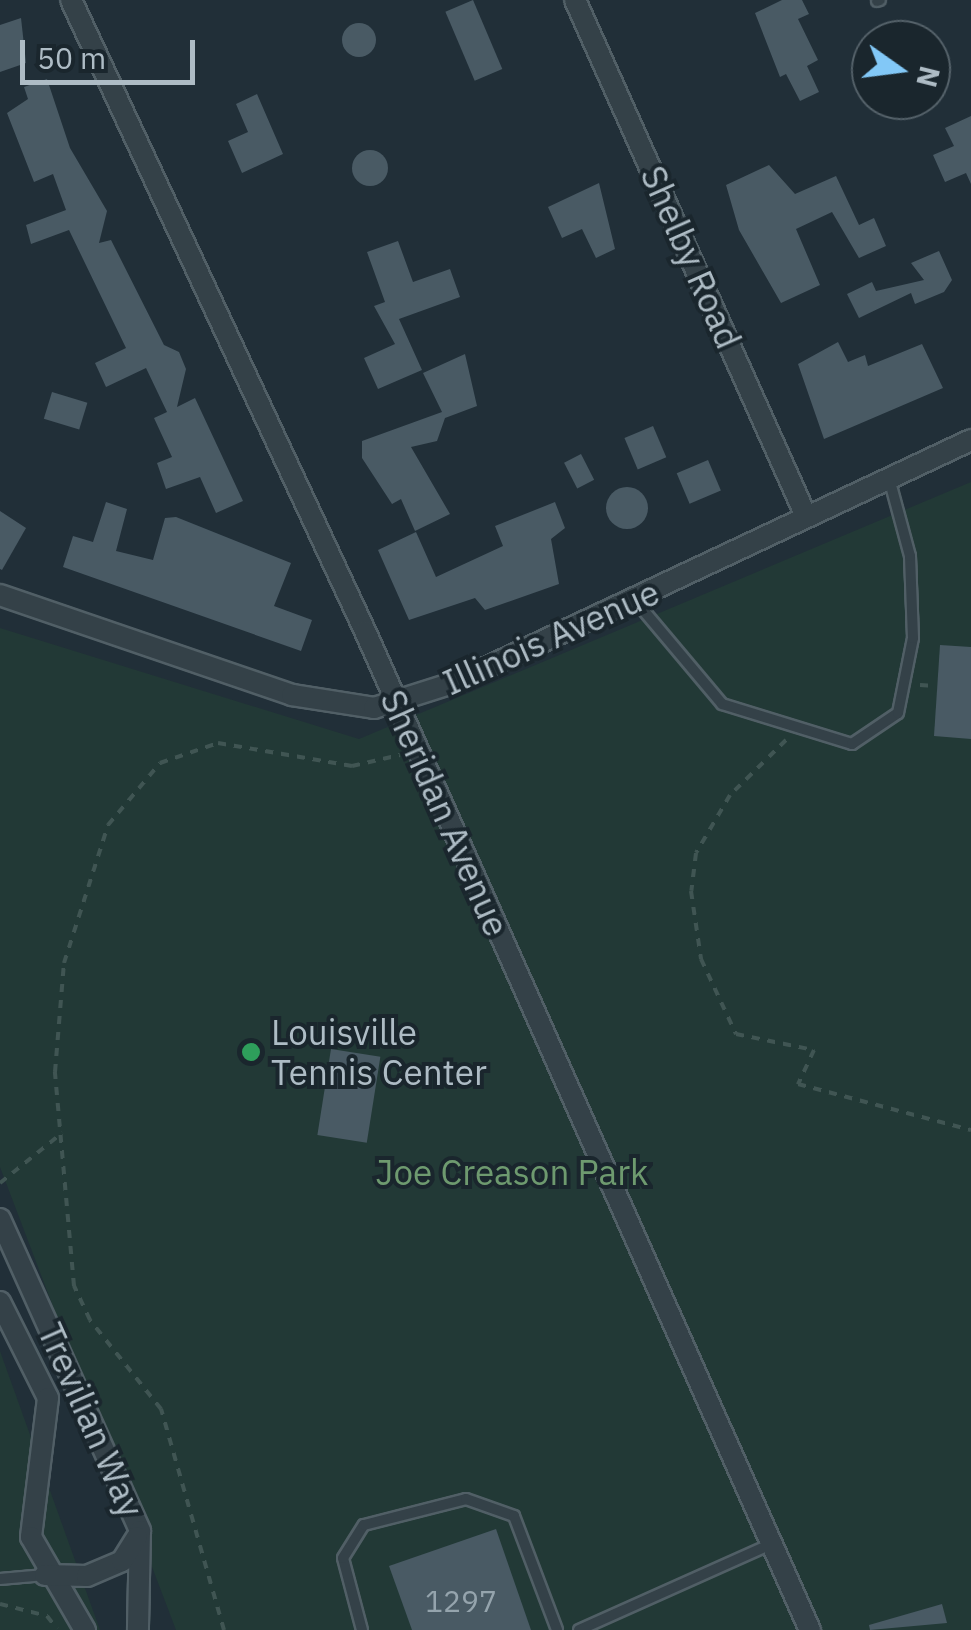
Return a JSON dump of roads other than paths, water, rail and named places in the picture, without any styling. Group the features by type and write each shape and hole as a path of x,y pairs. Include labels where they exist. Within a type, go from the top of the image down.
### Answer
{"street":[{"name":"Sheridan Avenue","path":"71,0 416,746 810,1630"},
{"name":"Shelby Road","path":"575,0 806,514"},
{"name":"Illinois Avenue","path":"0,595 292,694 348,708 396,703 634,600 806,514 971,440"},
{"name":"Trevilian Way","path":"0,1220 140,1530 138,1630"},
{"name":"Trevilian Way","path":"0,1302 48,1398 47,1458 30,1517 45,1574 85,1630"},
{"path":"45,1574 87,1576 122,1560 140,1530"}],"lane":[{"path":"634,600 722,704 852,744 898,713 913,638 910,556 888,478"},
{"path":"362,1630 344,1558 364,1526 466,1499 514,1516 557,1630"},
{"path":"579,1630 772,1544"},
{"path":"0,1579 45,1574"}],"place":[{"name":"Louisville Tennis Center","path":"251,1052"}],"park label":[{"name":"Joe Creason Park","path":"512,1172"}]}
